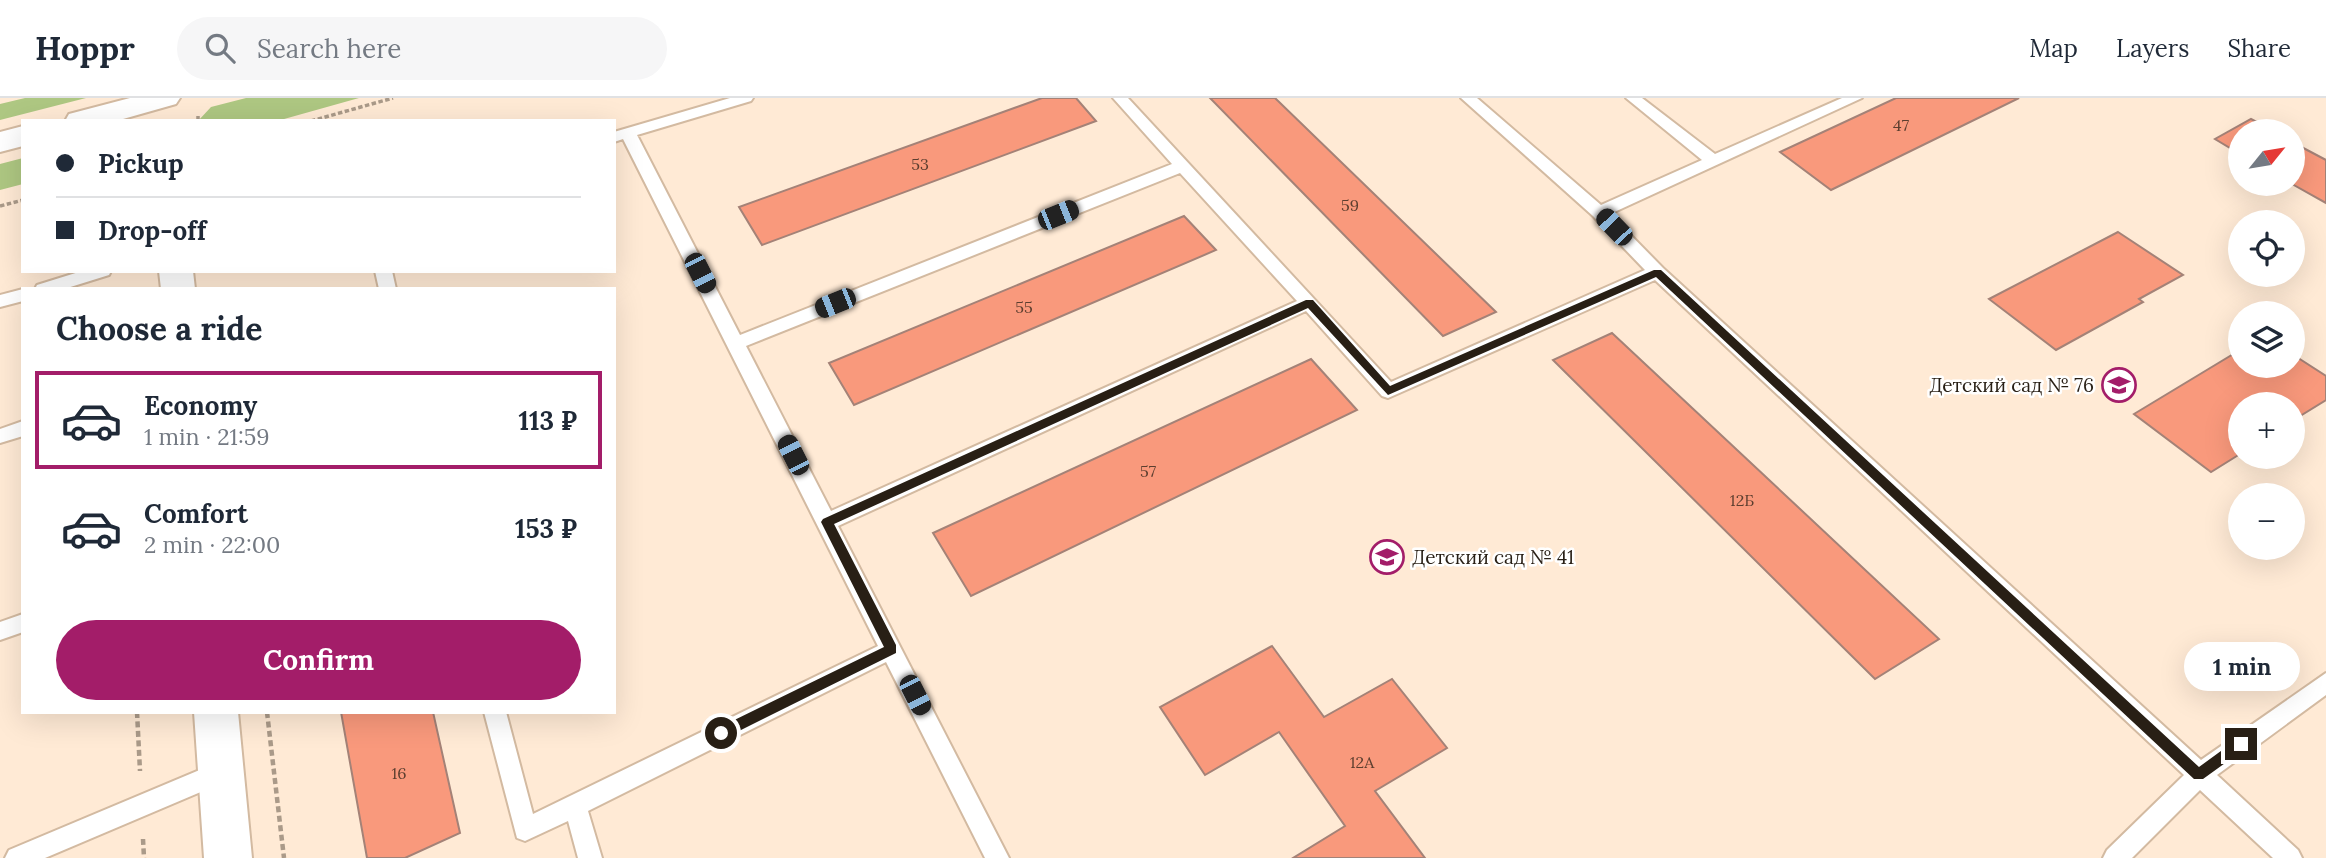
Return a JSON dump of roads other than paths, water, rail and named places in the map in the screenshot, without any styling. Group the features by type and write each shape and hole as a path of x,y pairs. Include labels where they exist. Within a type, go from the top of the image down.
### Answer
{"street":[{"path":"88,119 167,98 167,119"},
{"path":"0,142 21,137"},
{"path":"216,714 228,858"}],"lane":[{"path":"746,98 621,135 736,343 997,858"},
{"path":"1120,98 1388,391 1657,272"},
{"path":"1468,98 1599,212 1657,272 2290,858"},
{"path":"1633,98 1714,160"},
{"path":"1599,212 1855,98"},
{"path":"736,343 1183,166"},
{"path":"50,287 96,273"},
{"path":"0,302 21,296"},
{"path":"827,522 1309,303"},
{"path":"0,436 21,429"},
{"path":"0,631 21,624"},
{"path":"496,714 525,830 892,649"},
{"path":"2115,858 2199,775 2326,682"},
{"path":"18,858 221,772"},
{"path":"575,805 590,858"}],"place":[{"name":"Детский сад № 76","path":"2119,385"},
{"name":"Детский сад № 41","path":"1387,557"}]}
